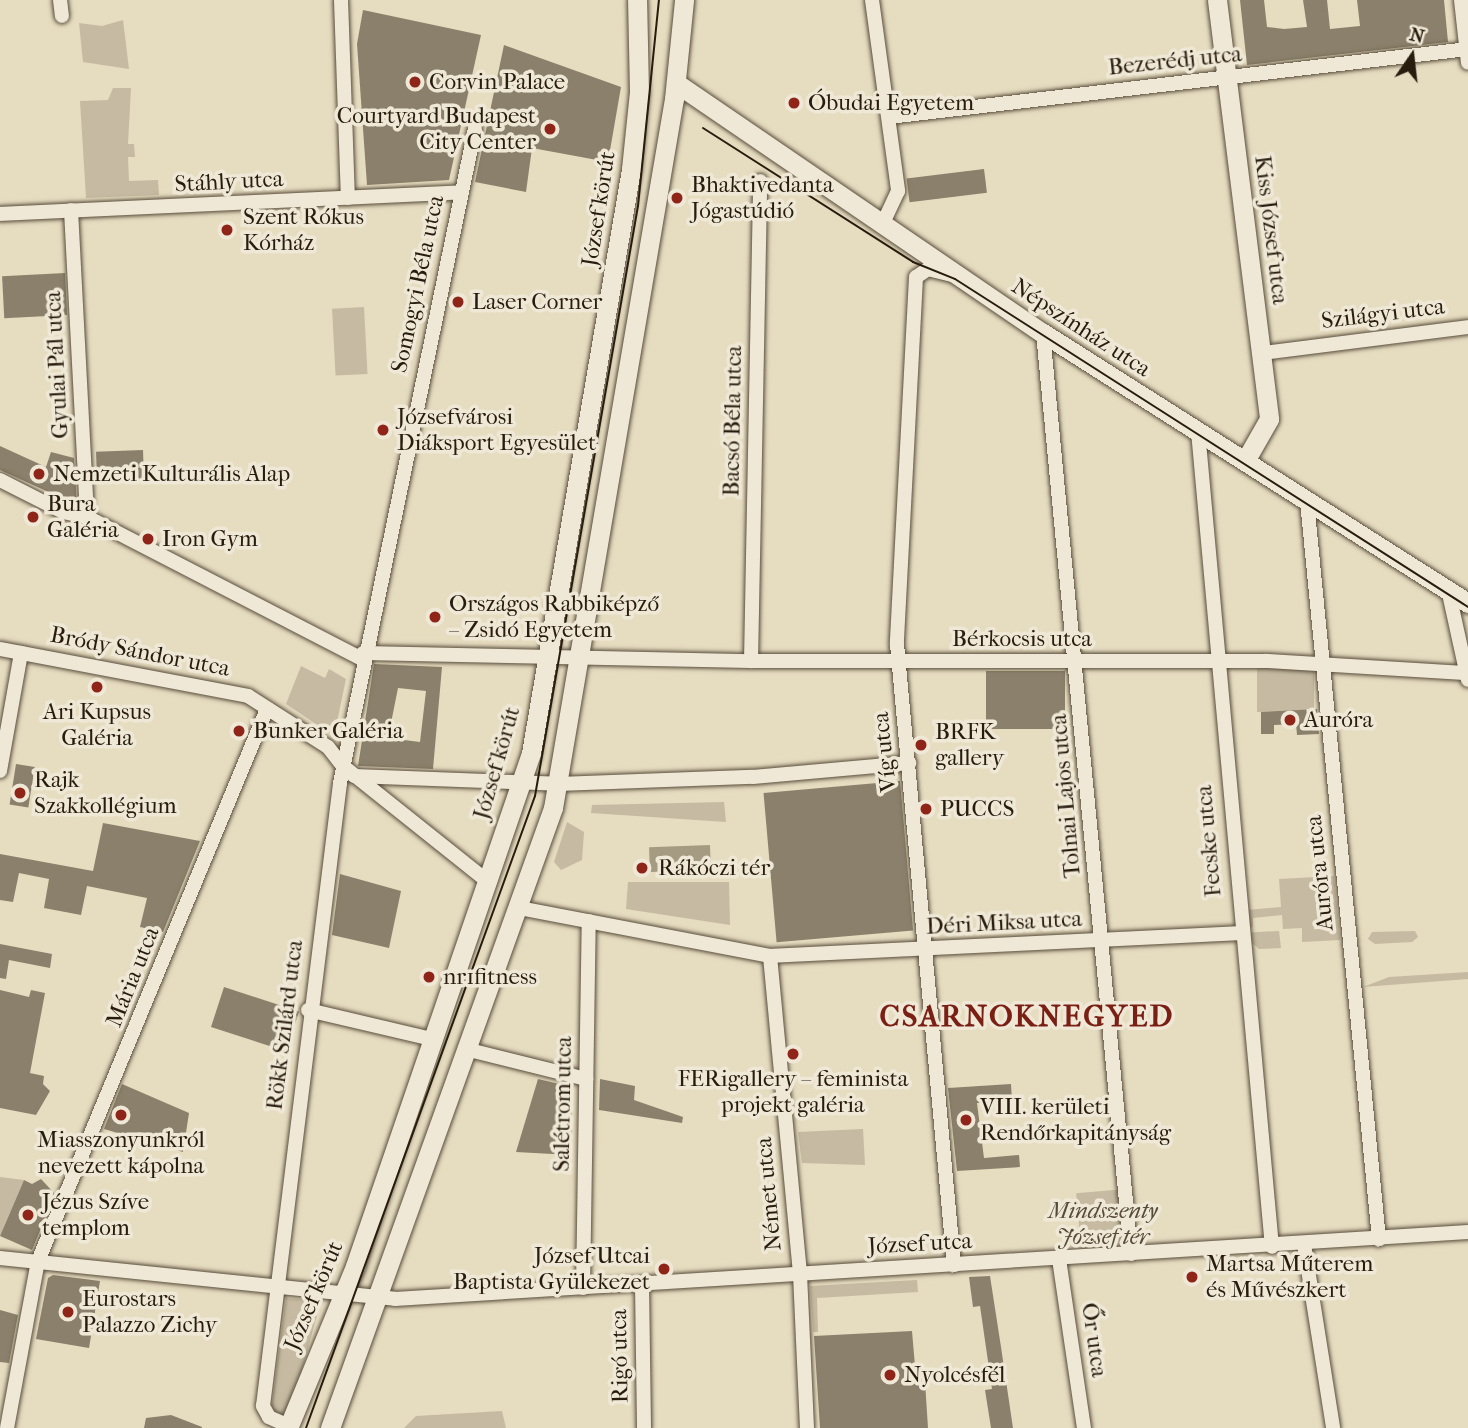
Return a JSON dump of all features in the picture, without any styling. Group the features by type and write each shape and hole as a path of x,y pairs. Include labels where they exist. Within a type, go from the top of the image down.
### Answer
{"main road":[{"name":"József körút","path":"289,1427 436,1040 522,779 549,657 631,170 639,92 637,0"},
{"path":"330,1428 465,1049 519,908 558,784 577,657 676,83 684,0"},
{"name":"Kiss József utca","path":"1217,0 1263,353 1269,419 1245,461"},
{"name":"Népszínház utca","path":"676,83 884,221 957,276 1043,333 1468,603"}],"street":[{"path":"60,0 62,16"},
{"path":"341,0 348,198"},
{"path":"872,0 898,191 884,221"},
{"path":"1461,0 1468,54"},
{"name":"Bezerédj utca","path":"889,117 1468,54"},
{"name":"Somogyi Béla utca","path":"349,771 363,656 475,130"},
{"name":"Bacsó Béla utca","path":"751,661 760,181"},
{"name":"Stáhly utca","path":"0,214 461,192"},
{"name":"Gyulai Pál utca","path":"71,210 87,517"},
{"name":"Víg utca","path":"954,1265 929,949 898,661 916,277 928,269 957,276"},
{"name":"Szilágyi utca","path":"1263,353 1468,327"},
{"name":"Tolnai Lajos utca","path":"1043,333 1077,663 1131,1254"},
{"name":"Fecske utca","path":"1198,431 1240,933 1272,1247"},
{"path":"0,480 64,512 87,517 304,632 363,656"},
{"name":"Auróra utca","path":"1307,501 1320,665 1379,1239"},
{"path":"1448,589 1467,675"},
{"path":"1467,675 1468,643"},
{"name":"Bródy Sándor utca","path":"0,649 221,690 267,709 328,747 349,771 487,881"},
{"path":"0,771 21,653"},
{"name":"Bérkocsis utca","path":"363,656 1077,663 1217,660 1467,675"},
{"name":"Mária utca","path":"7,1428 38,1261 267,709"},
{"path":"349,771 522,779 558,784 753,778 909,763"},
{"name":"Rökk Szilárd utca","path":"276,1290 308,1010 349,771"},
{"path":"519,908 770,956"},
{"name":"Salétrom utca","path":"583,1288 589,921"},
{"name":"Déri Miksa utca","path":"770,956 1240,933"},
{"name":"Német utca","path":"770,956 800,1274 807,1428"},
{"path":"308,1010 436,1040"},
{"path":"465,1049 586,1079"},
{"name":"József utca","path":"0,1258 375,1299 1272,1247 1468,1232"},
{"path":"1304,1244 1333,1428"},
{"name":"Őr utca","path":"1059,1259 1084,1428"},
{"name":"Rigó utca","path":"642,1284 644,1428"},
{"name":"József körút","path":"276,1290 263,1406 269,1417 289,1427"}],"green space":[{"path":"123,20 129,69 83,62 79,23 102,26"},
{"path":"113,88 131,88 128,144 134,144 135,157 128,157 129,181 158,180 159,195 86,198 80,101 108,100"},
{"path":"364,307 368,374 336,376 332,309"},
{"path":"301,666 325,678 329,669 346,679 334,736 286,704"},
{"path":"1257,668 1314,668 1314,712 1257,712"},
{"path":"724,802 726,822 591,813 592,805"},
{"path":"567,822 584,832 582,860 561,870 554,862"},
{"path":"1334,876 1340,940 1302,942 1302,928 1283,929 1282,915 1253,918 1253,927 1248,928 1246,910 1281,907 1279,879"},
{"path":"628,882 729,882 730,925 626,909"},
{"path":"1279,931 1281,948 1259,949 1240,933"},
{"path":"1415,931 1418,937 1412,942 1375,944 1368,939 1372,932"},
{"path":"1468,972 1468,979 1363,987 1389,977"},
{"path":"863,1129 865,1165 802,1163 798,1132"},
{"path":"0,1177 24,1180 0,1236"},
{"name":"Mindszenty József tér","path":"1125,1189 1131,1254 1082,1258 1076,1193"},
{"path":"917,1280 918,1292 817,1298 818,1332 813,1332 810,1286"},
{"path":"286,1298 321,1301 288,1421 271,1411"},
{"path":"502,1411 506,1428 404,1428 416,1416"}],"shaded area":[{"path":"710,845 711,870 650,872 649,847"}],"building":[{"path":"1240,0 1264,0 1267,27 1284,29 1307,27 1303,0 1327,0 1330,29 1360,26 1357,0 1444,0 1448,42 1247,65"},
{"name":"Corvin Palace","path":"363,10 481,35 449,180 367,185 357,44"},
{"path":"504,45 621,87 608,162 532,148 526,192 475,182"},
{"path":"984,169 987,193 910,202 907,179"},
{"path":"65,273 67,315 4,318 2,276"},
{"name":"Nemzeti Kulturális Alap","path":"0,446 46,467 51,452 74,458 77,505 0,470"},
{"path":"143,450 144,480 97,482 96,452"},
{"path":"374,664 442,667 433,769 358,766","holes":["398,688 426,691 420,742 388,738"]},
{"path":"986,671 1065,671 1065,729 986,729"},
{"name":"Auróra","path":"1317,709 1319,734 1297,735 1296,724 1274,725 1274,734 1261,734 1261,712"},
{"name":"Rajk Szakkollégium","path":"16,764 35,767 28,807 10,804"},
{"path":"900,781 913,930 777,942 764,793"},
{"path":"103,823 200,841 163,932 140,927 147,898 87,886 81,915 44,908 49,879 19,873 13,902 0,900 0,854 93,871"},
{"path":"340,874 401,891 389,948 332,935"},
{"path":"0,944 52,954 50,968 9,960 6,979 0,978"},
{"path":"224,987 299,1011 286,1051 211,1027"},
{"path":"0,990 29,997 31,990 45,993 30,1073 44,1076 43,1084 50,1091 36,1115 0,1108"},
{"path":"538,1079 572,1087 571,1155 516,1152"},
{"path":"600,1079 635,1086 634,1100 683,1117 682,1123 599,1110"},
{"path":"122,1084 189,1113 183,1152 104,1129"},
{"name":"VIII. kerületi Rendőrkapitányság","path":"1011,1084 1012,1100 977,1103 984,1158 1019,1155 1020,1167 957,1171 948,1088"},
{"name":"Jézus Szíve templom","path":"41,1179 55,1194 32,1250 0,1236 24,1180 32,1184"},
{"path":"53,1275 100,1281 89,1348 36,1339 48,1278"},
{"path":"990,1276 1013,1428 991,1428 985,1390 992,1389 980,1306 973,1307 969,1277"},
{"path":"0,1310 18,1315 9,1363 0,1362"},
{"name":"Nyolcésfél","path":"912,1331 915,1366 924,1366 928,1428 820,1428 814,1336"},
{"path":"171,1415 202,1428 144,1428 146,1418"}],"tram line":[{"path":"306,1428 535,796 638,206 659,0"},
{"path":"703,128 913,262 955,279 1468,607"}],"place":[{"name":"Corvin Palace","path":"415,82"},
{"name":"Óbudai Egyetem","path":"794,103"},
{"name":"Courtyard Budapest City Center","path":"550,129"},
{"name":"Bhaktivedanta Jógastúdió","path":"677,198"},
{"name":"Szent Rókus Kórház","path":"227,230"},
{"name":"Laser Corner","path":"458,302"},
{"name":"Józsefvárosi Diáksport Egyesület","path":"383,430"},
{"name":"Nemzeti Kulturális Alap","path":"39,474"},
{"name":"Bura Galéria","path":"33,517"},
{"name":"Iron Gym","path":"148,539"},
{"name":"Országos Rabbiképző – Zsidó Egyetem","path":"435,617"},
{"name":"Ari Kupsus Galéria","path":"97,687"},
{"name":"Auróra","path":"1290,720"},
{"name":"Bunker Galéria","path":"239,731"},
{"name":"BRFK gallery","path":"921,745"},
{"name":"Rajk Szakkollégium","path":"20,793"},
{"name":"PUCCS","path":"926,809"},
{"name":"Rákóczi tér","path":"642,868"},
{"name":"nr1fitness","path":"429,977"},
{"name":"FERigallery – feminista projekt galéria","path":"793,1054"},
{"name":"Miasszonyunkról nevezett kápolna","path":"121,1115"},
{"name":"VIII. kerületi Rendőrkapitányság","path":"966,1120"},
{"name":"Jézus Szíve templom","path":"28,1215"},
{"name":"József Utcai Baptista Gyülekezet","path":"664,1269"},
{"name":"Martsa Műterem és Művészkert","path":"1192,1277"},
{"name":"Eurostars Palazzo Zichy","path":"68,1312"},
{"name":"Nyolcésfél","path":"890,1375"}],"district":[{"name":"CSARNOKNEGYED","path":"1027,1017"}]}
